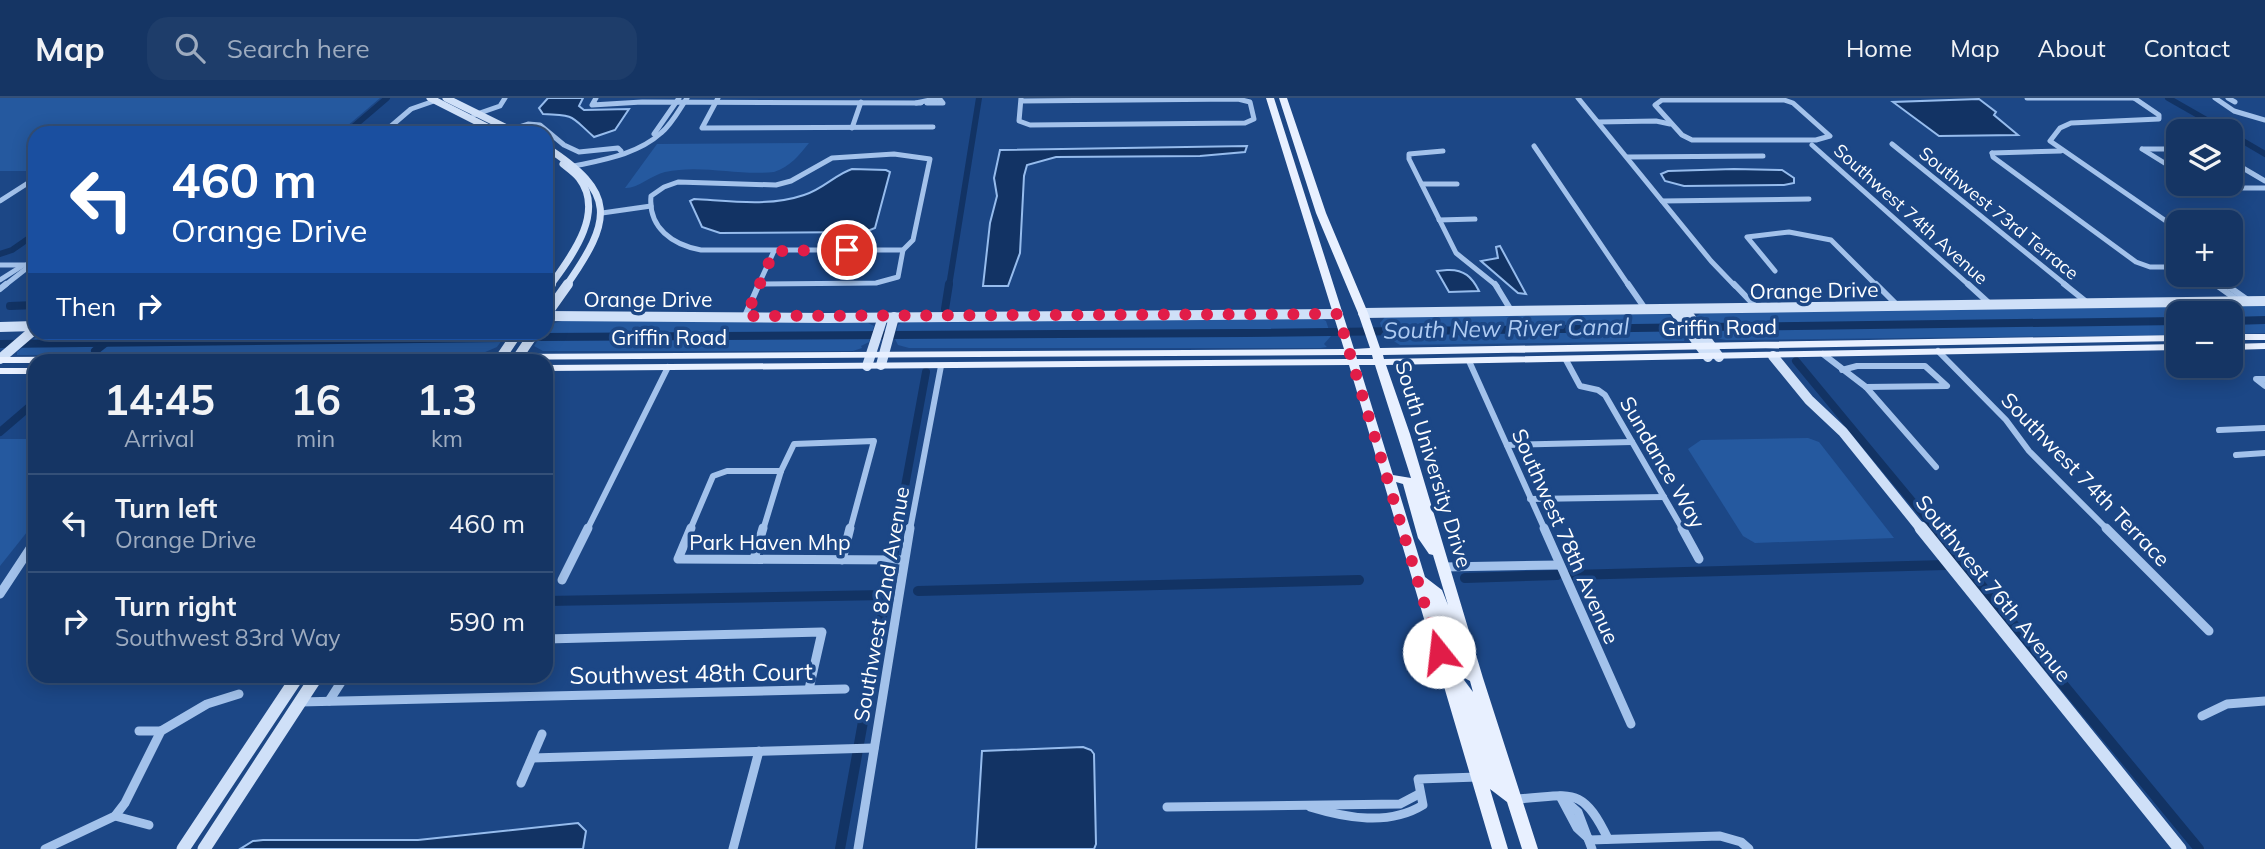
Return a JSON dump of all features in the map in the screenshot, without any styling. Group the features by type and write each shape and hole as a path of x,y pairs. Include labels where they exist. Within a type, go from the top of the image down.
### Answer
{"main road":[{"path":"1270,98 1340,318 1500,849"},
{"name":"South University Drive","path":"1283,98 1321,213 1331,231 1365,318 1404,434 1530,849"},
{"path":"1280,133 1295,133"},
{"path":"2243,337 2265,337"},
{"name":"Griffin Road","path":"1375,351 1469,361 1566,360 1705,346 1773,356 1917,347 1949,342 2166,338"},
{"path":"1938,351 1939,347 1949,342"},
{"name":"Griffin Road","path":"884,356 941,366 1375,351 1705,346 1917,347 1938,351 2166,348"},
{"path":"2243,347 2265,346"},
{"name":"Griffin Road","path":"553,368 668,367 978,354 1350,352"},
{"path":"941,366 955,358 978,354"},
{"name":"Griffin Road","path":"1,356 28,357"},
{"name":"Griffin Road","path":"553,356 870,357"},
{"path":"0,371 28,371"},
{"path":"1388,478 1409,482 1425,538 1442,564"},
{"path":"1418,578 1437,593 1460,667 1476,678"},
{"path":"1439,652 1469,698 1496,785 1514,799"}],"street":[{"path":"446,98 502,126"},
{"path":"466,117 500,106 505,98"},
{"path":"596,98 592,105 642,102 678,105 715,102 943,103 939,98 922,102"},
{"path":"611,155 625,153 654,140 666,129 679,98"},
{"path":"553,158 573,166 621,151 655,133 687,98"},
{"path":"1578,98 1711,261 1758,309"},
{"path":"2027,98 2134,98 2161,116 2153,121 2071,123 2059,130 2050,141 2166,221"},
{"path":"2215,98 2234,111 2265,120"},
{"path":"2228,98 2235,102"},
{"path":"391,126 411,109 432,99 485,126"},
{"path":"1021,99 1238,99 1250,102 1254,119 1245,123 1022,124 1019,121 1021,99"},
{"path":"1780,99 1793,103 1830,136 1828,139 1816,140 1696,140 1684,137 1674,126 1654,104 1656,102 1780,99"},
{"path":"715,102 702,128 933,127"},
{"path":"852,128 861,103"},
{"path":"1596,120 1653,119 1662,114"},
{"path":"1596,120 1656,121 1674,126"},
{"path":"524,126 541,126"},
{"path":"553,136 579,152 618,148 621,151"},
{"name":"Southwest 73rd Terrace","path":"1892,144 2089,304"},
{"name":"Southwest 74th Avenue","path":"1812,145 1991,305"},
{"path":"1534,146 1646,310"},
{"path":"2166,149 2143,149 2166,164"},
{"path":"1443,151 1418,151 1409,154 1409,159 1456,253 1492,280 1512,312"},
{"path":"2062,151 1992,153 1996,159 2136,262 2150,267 2166,267"},
{"path":"553,152 594,184 602,211 599,231 592,247 553,306"},
{"path":"760,284 876,283 894,279 901,271 903,250 913,240 930,163 928,158 909,155 835,157 820,163 793,181 769,186 694,181 668,185 652,194 650,205 663,235 685,247 709,251 903,250"},
{"path":"1627,157 1763,156"},
{"path":"553,280 584,232 590,213 588,199 573,166"},
{"path":"2243,168 2265,181"},
{"path":"0,201 28,183"},
{"path":"1422,184 1457,184"},
{"path":"2243,188 2265,188"},
{"path":"1662,201 1810,199"},
{"path":"602,211 650,205"},
{"path":"1439,220 1475,219"},
{"path":"584,232 599,231"},
{"path":"1775,271 1747,237 1806,233 1822,236 1831,240 1898,306"},
{"path":"746,316 774,251"},
{"path":"0,265 26,265"},
{"path":"0,280 26,265"},
{"path":"0,289 27,268 26,265"},
{"path":"2221,287 2245,302"},
{"path":"2227,287 2245,302"},
{"name":"Orange Drive","path":"1365,318 1512,312 1646,310 1682,313 1898,306 2265,301"},
{"path":"1682,313 1705,346"},
{"name":"Orange Drive","path":"553,316 746,316 882,321 1340,318"},
{"path":"884,356 893,320"},
{"path":"870,357 882,321"},
{"path":"0,327 28,329"},
{"path":"1,356 21,334 28,331"},
{"path":"1,356 28,334"},
{"name":"Southwest 74th Terrace","path":"1938,351 2006,420 2029,451 2209,631"},
{"path":"1823,354 1866,387 1936,467"},
{"name":"Southwest 76th Avenue","path":"1773,356 1810,400 1843,432 2180,849"},
{"name":"Sundance Way","path":"1566,360 1580,386 1598,390 1605,395 1699,559"},
{"name":"Southwest 78th Avenue","path":"1469,361 1630,724"},
{"name":"Southwest 82nd Avenue","path":"858,849 869,748 941,366"},
{"path":"1842,370 1857,366 1925,366 1947,386 1866,387"},
{"path":"562,580 668,367"},
{"path":"2265,379 2256,379 2265,386"},
{"path":"2219,430 2265,428"},
{"path":"754,559 781,471 794,444 874,441 842,560"},
{"path":"1507,445 1632,442"},
{"path":"2236,455 2265,453"},
{"name":"Park Haven Mhp","path":"781,471 727,471 713,476 678,559 903,560"},
{"path":"1531,499 1664,497"},
{"path":"0,594 28,552"},
{"path":"1442,564 1559,565"},
{"name":"Southwest 48th Court","path":"553,639 822,632 809,689"},
{"path":"183,849 293,683"},
{"path":"204,849 312,683"},
{"path":"329,701 341,683"},
{"name":"Southwest 48th Court","path":"300,702 845,689"},
{"path":"139,731 161,731 207,704 239,694"},
{"path":"2202,716 2227,704 2265,701"},
{"path":"45,849 115,817 125,803 161,731"},
{"path":"521,783 542,734"},
{"path":"532,758 869,748"},
{"path":"733,849 759,751"},
{"path":"1303,805 1328,813 1365,818 1415,812 1423,806 1418,779 1478,777"},
{"path":"1167,807 1400,804 1419,794"},
{"path":"1514,799 1567,794 1584,799 1592,805 1608,839"},
{"path":"1560,796 1576,808 1585,823 1591,844"},
{"path":"1560,796 1577,828 1591,844"},
{"path":"214,802 235,802"},
{"path":"1362,804 1365,818"},
{"path":"115,817 149,825"},
{"path":"1585,823 1601,823"},
{"path":"1591,844 1608,839 1720,836 1741,842 1749,849"}],"shaded area":[{"path":"0,98 380,98 347,126 28,126 28,171 0,171"},
{"path":"548,98 583,98 579,106 584,110 629,109 615,130 594,137 573,118 543,114 539,108"},
{"path":"1979,99 2018,135 1939,136 1893,102"},
{"path":"809,143 789,164 774,172 679,170 665,172 625,188 657,144"},
{"path":"1247,146 1245,152 1200,156 1056,157 1027,165 1024,176 1020,253 1008,286 983,286 990,223 997,196 994,178 1000,150"},
{"path":"852,169 890,172 875,228 865,232 720,233 702,227 690,201 763,202 791,199 811,193"},
{"path":"1782,170 1794,178 1794,183 1684,186 1665,181 1661,174 1668,171"},
{"path":"1500,246 1526,294 1518,293 1481,261 1498,258 1496,247"},
{"path":"1447,270 1467,275 1479,291 1449,292 1437,271"},
{"path":"2243,304 2265,304 2265,333 2243,334"},
{"path":"2166,306 2166,335 1726,340 1710,337 1695,317 1701,313"},
{"path":"1670,315 1685,337 1684,341 1400,345 1384,335 1380,323 1385,317"},
{"path":"1320,318 1326,321 1331,336 1324,344 1327,347 1321,348 909,348 898,345 895,339 898,325 905,320"},
{"path":"755,320 866,322 874,326 869,342 853,351 543,351 534,346 538,340 553,340 553,323 562,321"},
{"path":"33,340 502,340 497,347 483,353 17,355 17,352"},
{"path":"1808,438 1819,442 1894,538 1755,543 1743,536 1688,449 1701,440"},
{"path":"0,439 28,439 28,531 0,566"},
{"path":"1083,747 1094,754 1094,849 976,849 982,751"},
{"path":"578,823 586,831 583,849 240,849 253,841 263,840 418,840"}],"waterway":[{"path":"354,126 387,98"},
{"path":"949,286 979,98"},
{"path":"2168,98 2205,119"},
{"path":"2243,141 2265,154"},
{"path":"0,254 12,250 28,239"},
{"path":"945,309 949,284"},
{"path":"10,306 28,305"},
{"name":"South New River Canal","path":"2243,321 2265,320"},
{"name":"South New River Canal","path":"553,337 1244,333 2166,321"},
{"path":"105,343 109,340"},
{"name":"South New River Canal","path":"105,343 335,340"},
{"name":"South New River Canal","path":"0,344 105,343"},
{"path":"95,351 105,343"},
{"path":"1796,361 1936,530"},
{"path":"897,530 926,372"},
{"path":"0,432 28,408"},
{"path":"840,849 898,528"},
{"path":"1934,528 2199,849"},
{"path":"1571,575 1945,565"},
{"path":"1465,578 1557,575"},
{"path":"918,591 1359,580"},
{"path":"553,601 885,595"}],"route":[{"path":"847,250 774,251 746,316 827,318 1338,314 1439,652"}]}
